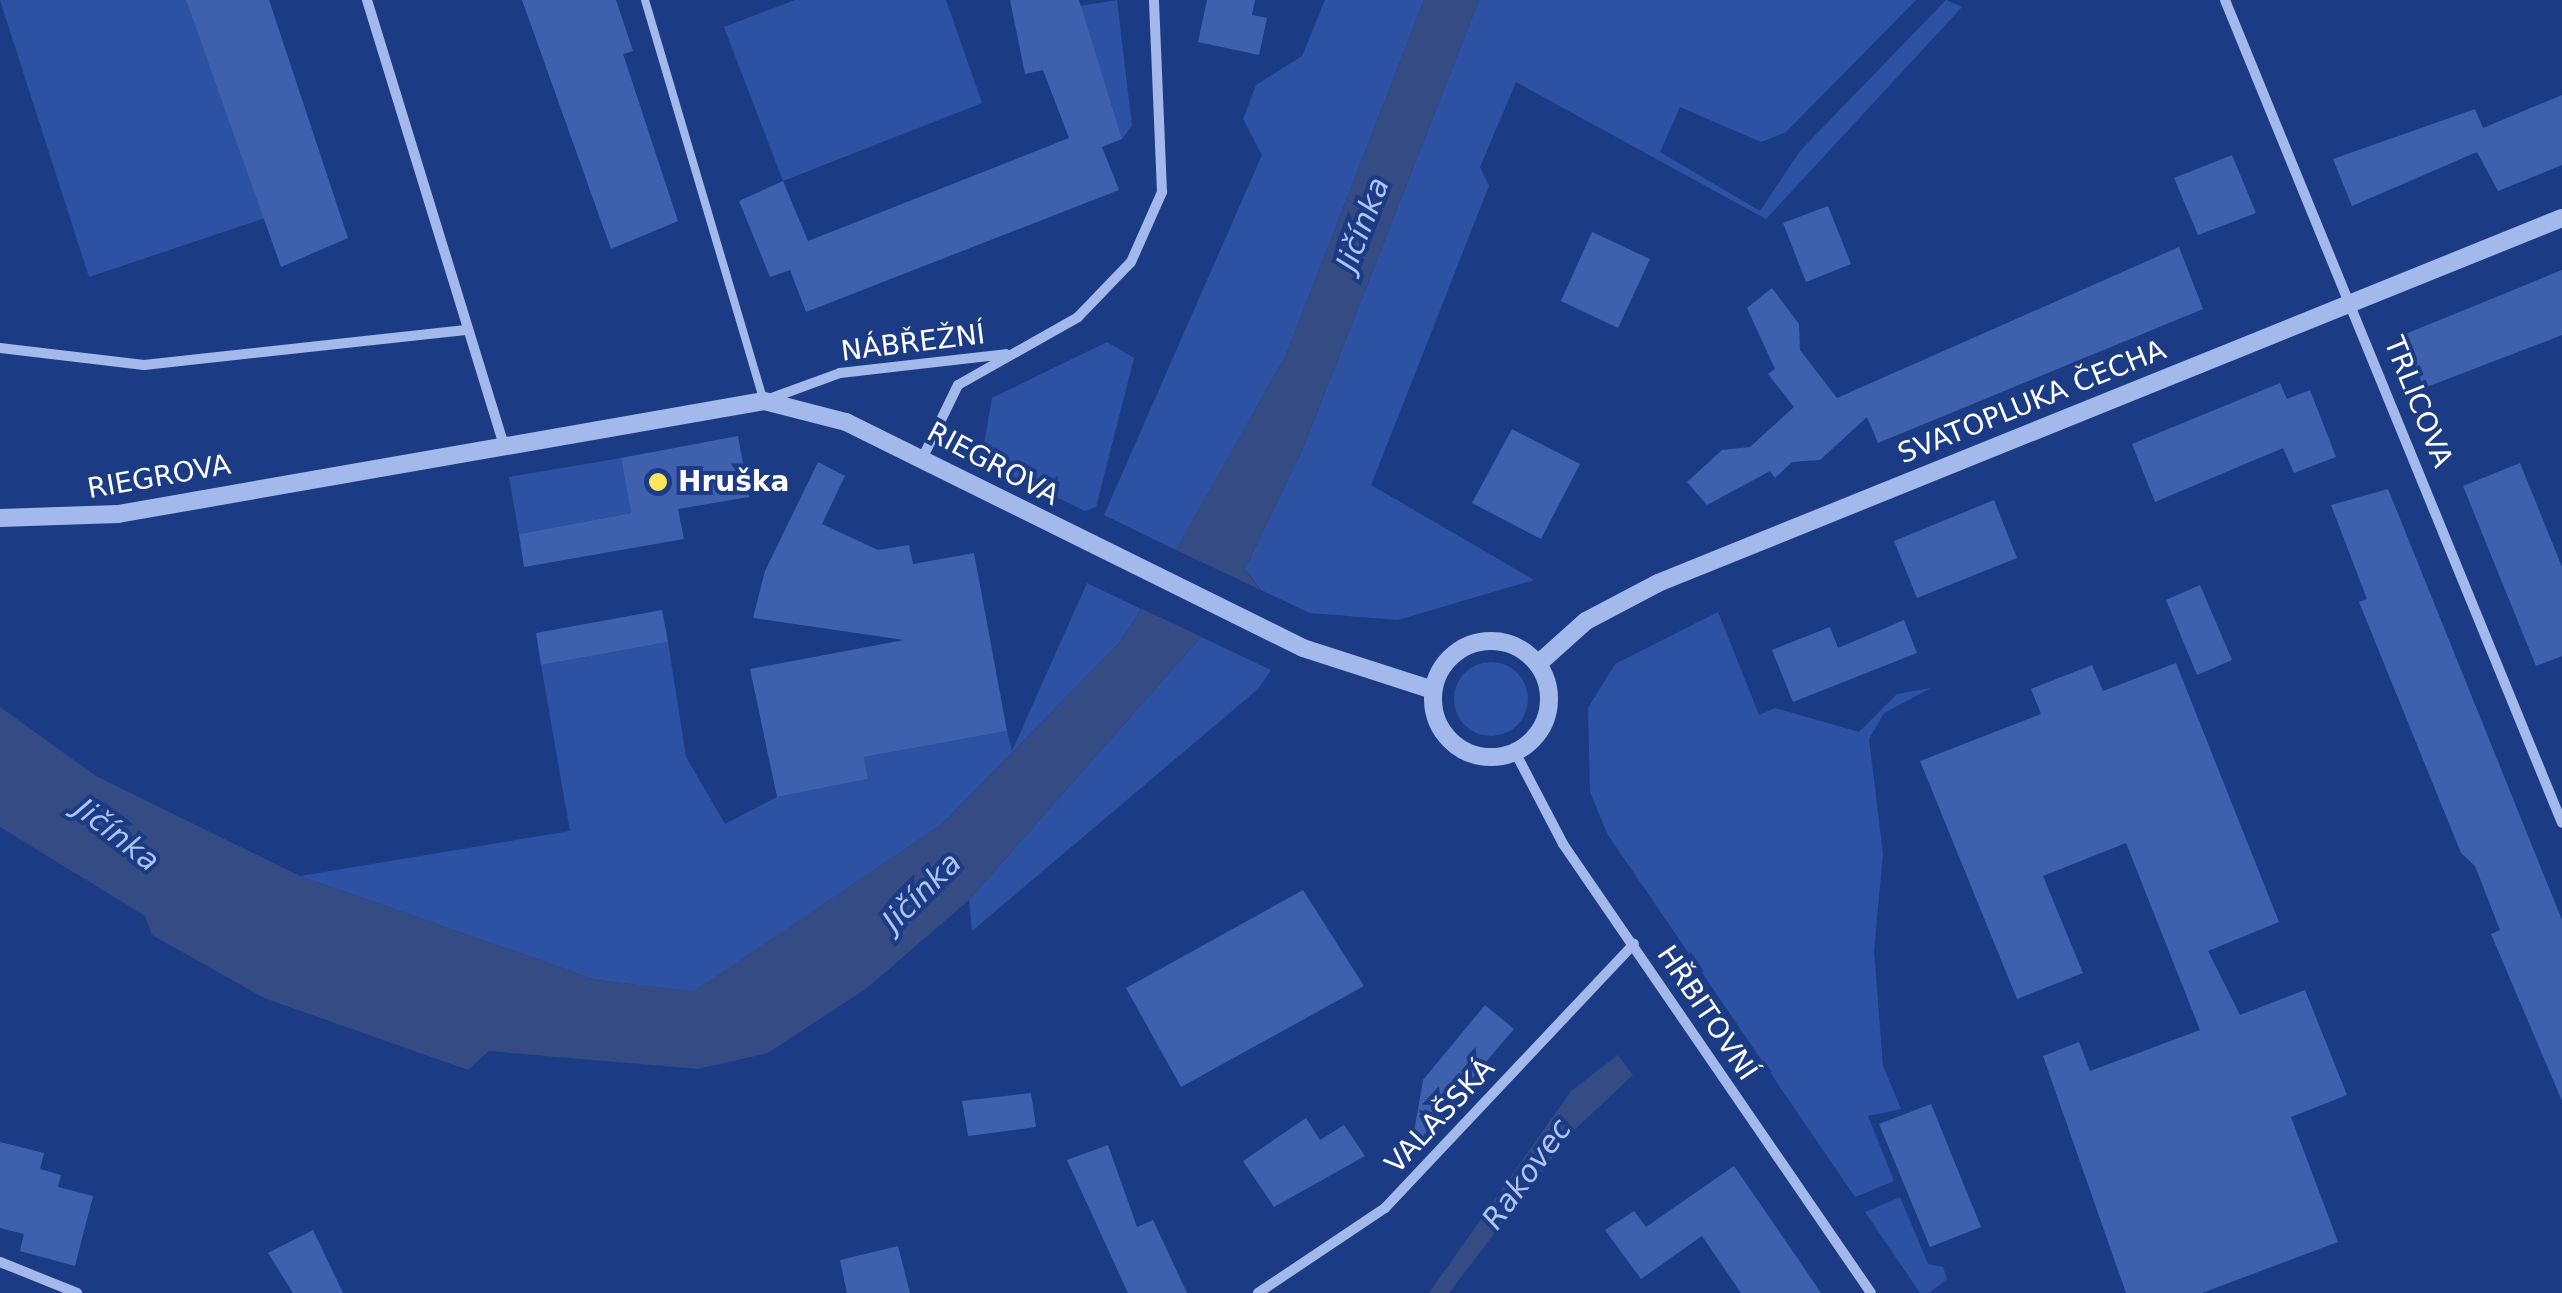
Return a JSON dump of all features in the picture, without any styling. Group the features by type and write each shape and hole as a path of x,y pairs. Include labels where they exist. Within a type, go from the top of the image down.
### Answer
{"street":[{"path":"367,0 504,444"},
{"name":"NÁBŘEŽNÍ","path":"922,457 958,385 1078,318 1131,262 1162,192 1154,0"},
{"name":"TRLICOVA","path":"2225,0 2353,302 2562,823"},
{"name":"SVATOPLUKA ČECHA","path":"1538,664 1586,622 1658,583 2562,218"},
{"path":"0,348 144,365 468,330"},
{"name":"NÁBŘEŽNÍ","path":"764,401 840,373 1012,353"},
{"name":"RIEGROVA","path":"0,518 118,514 764,401 846,422 1290,642 1433,690"},
{"path":"1477,642 1510,644 1538,664 1546,719 1515,752 1460,748 1438,723 1433,690 1448,660 1477,642"},
{"name":"HŘBITOVNÍ","path":"1515,752 1563,844 1871,1293"},
{"name":"VALAŠSKÁ","path":"1258,1293 1384,1208 1634,944"},
{"path":"0,1262 78,1293"}],"lane":[{"path":"645,0 764,401"}],"shaded area":[{"path":"0,0 186,0 265,218 89,277"},
{"path":"795,0 946,0 982,103 783,181 724,27"},
{"path":"1117,0 1132,126 1122,139 1080,6"},
{"path":"1325,0 1424,0 1286,355 1176,550 1104,515 1262,155 1243,119 1256,85 1302,56"},
{"path":"1479,0 1916,0 1786,132 1761,142 1680,107 1660,152 1760,211 1800,151 1946,0 1962,7 1766,219 1516,82 1480,167 1489,186 1371,485 1534,580 1398,620 1310,613 1261,590 1245,569 1304,446"},
{"path":"1107,342 1134,358 1096,507 1085,511 981,461 992,398"},
{"path":"621,458 631,513 519,534 509,477"},
{"path":"1087,583 1141,609 1119,643 942,824 694,992 596,980 300,876 570,831 541,665 668,642 686,757 725,824 777,797 868,779 864,757 1007,731 1012,751"},
{"path":"1718,612 1759,715 1775,708 1859,732 1897,694 1931,688 1884,713 1869,739 1883,854 1874,951 1883,1066 1901,1109 1868,1116 1894,1181 1855,1197 1608,835 1590,792 1588,708 1615,664"},
{"path":"1201,637 1271,670 1258,689 972,931 969,900"},
{"path":"1491,662 1517,673 1528,699 1517,725 1491,736 1465,725 1454,699 1465,673"},
{"path":"1900,1197 1928,1264 1943,1267 1947,1279 1929,1293 1920,1293 1865,1212"}],"water":[{"name":"Jičínka","path":"1424,0 1479,0 1304,446 1245,569 1260,590 1201,637 969,900 867,988 768,1053 698,1069 489,1051 468,1070 264,998 152,935 145,916 0,827 0,707 96,776 300,876 596,980 694,991 942,824 1119,643 1141,609 1149,537 1176,549 1286,355"},
{"name":"Rakovec","path":"1618,1055 1633,1075 1571,1133 1449,1293 1429,1293 1571,1091"}],"pier":[{"path":"1144,535 1265,592 1206,639 1136,606"}],"building":[{"path":"186,0 269,0 348,238 281,267"},
{"path":"522,0 616,0 633,51 623,54 678,221 611,249"},
{"path":"1010,0 1079,0 1122,139 1102,147 1119,190 806,312 790,270 770,277 739,201 783,181 808,241 1069,138 1043,70 1025,74"},
{"path":"1207,0 1255,0 1252,15 1267,18 1259,55 1198,42"},
{"path":"2562,95 2562,165 2498,191 2477,152 2352,206 2333,159 2475,109 2483,128"},
{"path":"2232,155 2256,213 2198,235 2174,178"},
{"path":"1828,206 1851,264 1806,282 1783,223"},
{"path":"1592,232 1650,259 1618,328 1561,301"},
{"path":"2179,247 2203,309 1878,443 1867,417 1820,460 1792,462 1775,478 1770,471 1707,505 1687,482 1722,450 1750,447 1794,407 1768,374 1775,369 1747,308 1772,288 1799,324 1800,350 1837,398"},
{"path":"2562,270 2562,335 2424,388 2403,335"},
{"path":"2280,383 2287,399 2310,390 2336,457 2294,473 2283,448 2155,502 2132,444"},
{"path":"1512,429 1580,464 1541,539 1472,503"},
{"path":"738,436 749,497 678,509 684,539 524,567 519,534 631,513 621,458"},
{"path":"818,462 845,476 822,524 878,550 909,545 913,564 974,553 1007,731 864,757 868,779 777,797 750,669 904,640 753,618 765,571"},
{"path":"2520,463 2562,567 2562,656 2536,666 2463,486"},
{"path":"2388,489 2562,920 2562,1101 2491,934 2500,930 2475,866 2461,853 2359,602 2367,599 2331,505"},
{"path":"1994,500 2017,558 1917,598 1894,541"},
{"path":"2200,585 2232,660 2197,675 2166,600"},
{"path":"662,610 668,642 541,665 536,633"},
{"path":"1904,620 1917,653 1793,702 1772,650 1830,627 1838,648"},
{"path":"2176,663 2279,922 2208,951 2240,1015 2305,990 2347,1095 2291,1117 2338,1242 2202,1293 2126,1293 2043,1056 2079,1042 2090,1071 2200,1030 2126,843 2043,876 2083,973 2017,999 1920,761 2041,714 2031,689 2092,665 2103,691"},
{"path":"1303,890 1364,986 1181,1087 1126,988"},
{"path":"1485,1005 1514,1029 1411,1150 1423,1080"},
{"path":"1031,1093 1036,1127 968,1136 962,1101"},
{"path":"1931,1104 1981,1227 1930,1247 1879,1124"},
{"path":"1306,1118 1320,1140 1344,1125 1365,1156 1274,1207 1243,1161"},
{"path":"0,1142 44,1153 40,1169 61,1175 58,1187 93,1196 75,1266 20,1251 24,1234 0,1228"},
{"path":"1108,1145 1137,1227 1153,1220 1187,1293 1128,1293 1067,1160"},
{"path":"1734,1166 1821,1293 1741,1293 1702,1236 1641,1279 1605,1230 1634,1211 1646,1227"},
{"path":"313,1230 343,1293 293,1293 268,1253"},
{"path":"898,1246 910,1293 847,1293 840,1260"}],"place":[{"name":"Hruška","path":"658,482"}]}
